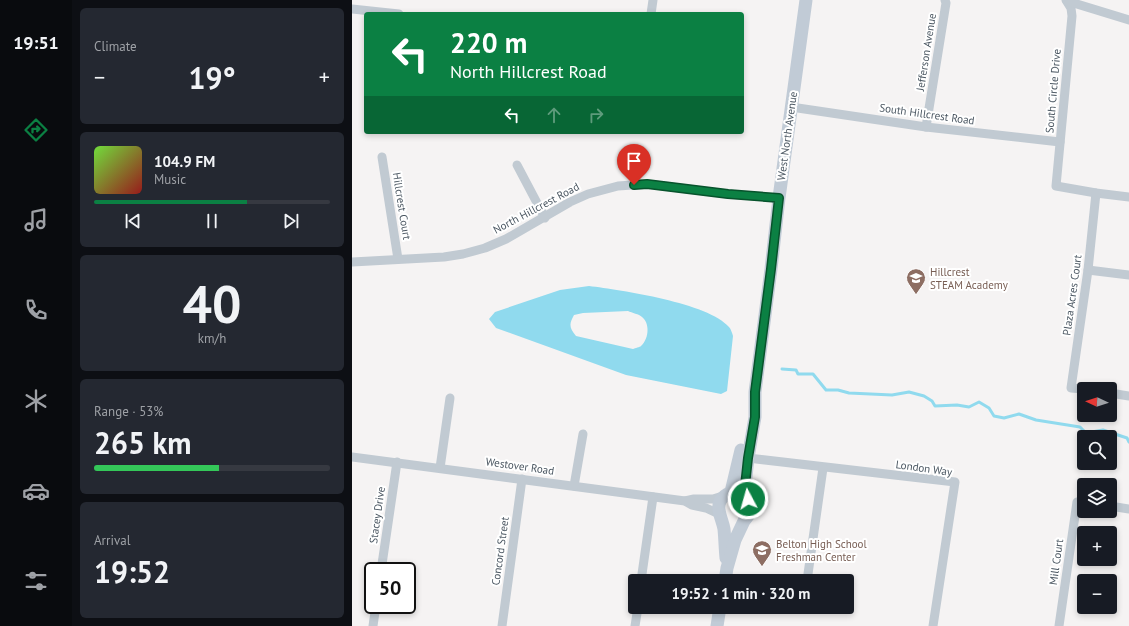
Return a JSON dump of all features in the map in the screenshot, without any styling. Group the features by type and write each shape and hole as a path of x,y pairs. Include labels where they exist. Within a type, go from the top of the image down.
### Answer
{"main road":[{"name":"West North Avenue","path":"726,574 735,540 744,521 750,513 750,503 745,486 755,417 755,392 779,198 806,0"},
{"name":"West North Avenue","path":"727,568 724,534 719,511 720,502 728,494 740,458 746,417 755,392"},
{"path":"728,494 741,493 748,499"},
{"path":"721,515 724,519 734,524 744,521"},
{"path":"717,626 719,614"}],"street":[{"path":"651,12 653,0"},
{"path":"1066,0 1129,20"},
{"name":"South Circle Drive","path":"1066,0 1071,8 1072,16 1056,186 1096,193"},
{"name":"Jefferson Avenue","path":"926,127 947,1"},
{"path":"352,9 380,12"},
{"name":"South Hillcrest Road","path":"791,107 926,127 1060,142"},
{"name":"Hillcrest Court","path":"382,157 398,259"},
{"path":"518,164 544,218"},
{"name":"North Hillcrest Road","path":"352,262 421,259 463,254 485,248 506,239 570,202 588,194 618,186 647,184 728,194 779,198"},
{"path":"1096,193 1129,197"},
{"name":"Plaza Acres Court","path":"1077,388 1072,388 1088,270 1096,193"},
{"path":"1088,270 1129,275"},
{"path":"1117,394 1129,396"},
{"path":"440,468 450,398"},
{"path":"574,486 583,434"},
{"name":"Westover Road","path":"352,457 684,501 694,499 713,499 728,494"},
{"name":"London Way","path":"748,458 823,468 955,482 933,626"},
{"name":"Stacey Drive","path":"382,562 397,462"},
{"path":"808,574 823,468"},
{"name":"Concord Street","path":"502,626 522,479"},
{"path":"642,574 653,497"},
{"name":"Westover Road","path":"684,501 692,505 706,508 721,515"},
{"path":"1117,507 1129,509"},
{"name":"Mill Court","path":"1059,626 1078,518"},
{"path":"373,626 375,614"},
{"path":"635,626 637,614"}],"water":[{"path":"589,286 642,294 703,311 719,319 730,328 733,336 727,391 721,394 626,375 496,328 489,319 495,312 560,290","holes":["628,311 642,317 645,320 648,331 644,343 633,349 576,336 571,328 571,321 574,315 583,313"]}],"waterway":[{"path":"782,369 796,370 798,374 813,374 826,390 838,390 849,393 892,395 909,392 924,396 932,401 935,406 957,405 969,407 979,402 989,408 994,416 1004,418 1019,414 1036,420 1080,427 1086,433 1103,430 1127,438 1129,442"}],"place":[{"name":"Hillcrest STEAM Academy","path":"916,295"},
{"name":"Belton High School Freshman Center","path":"762,567"}],"route":[{"path":"634,185 647,184 728,194 779,198 755,392 755,417 745,486 748,499"}]}
